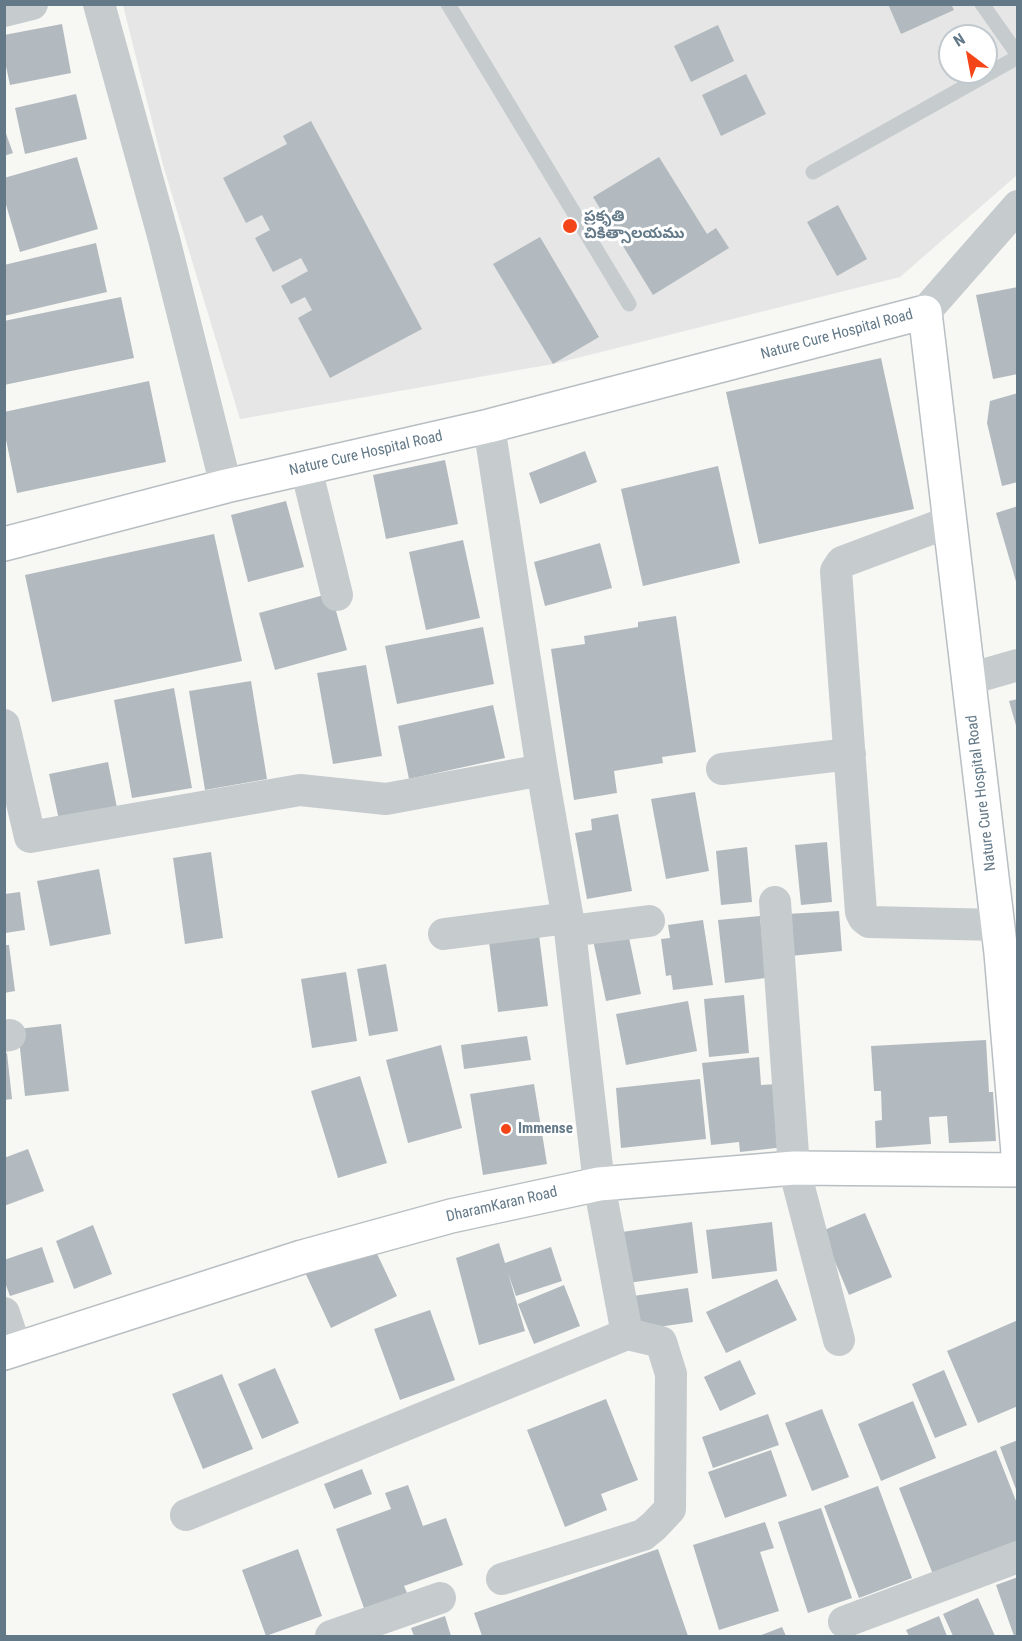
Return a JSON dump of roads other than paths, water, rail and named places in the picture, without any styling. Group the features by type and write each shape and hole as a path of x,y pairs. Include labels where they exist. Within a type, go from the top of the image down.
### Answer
{"street":[{"path":"4,10 32,4"},
{"path":"99,4 164,239 226,486"},
{"path":"925,312 1017,206"},
{"name":"Nature Cure Hospital Road","path":"4,544 226,486 489,426 925,312 949,522 1005,940 1017,1153"},
{"path":"489,426 542,770 569,924 599,1184 627,1334"},
{"path":"306,468 337,595"},
{"path":"949,522 842,562 836,571 861,912 864,918 875,922 1005,940"},
{"path":"969,679 1017,665"},
{"path":"4,726 30,837 300,790 386,799 542,770"},
{"path":"722,769 850,754"},
{"path":"775,902 794,1168 839,1340"},
{"path":"444,934 569,924 649,921"},
{"name":"DharamKaran Road","path":"10,1351 302,1257 451,1216 599,1184 794,1168 1017,1170"},
{"path":"4,1313 10,1351"},
{"path":"186,1515 627,1334 661,1342 671,1374 670,1509 643,1535 502,1579"},
{"path":"844,1622 881,1624 1017,1557"},
{"path":"331,1636 440,1598"}],"lane":[{"path":"448,4 629,304"},
{"path":"813,172 1017,56 982,4"}],"place":[{"name":"ప్రకృతి చికిత్సాలయము","path":"570,226"},
{"name":"Immense","path":"506,1129"}]}
